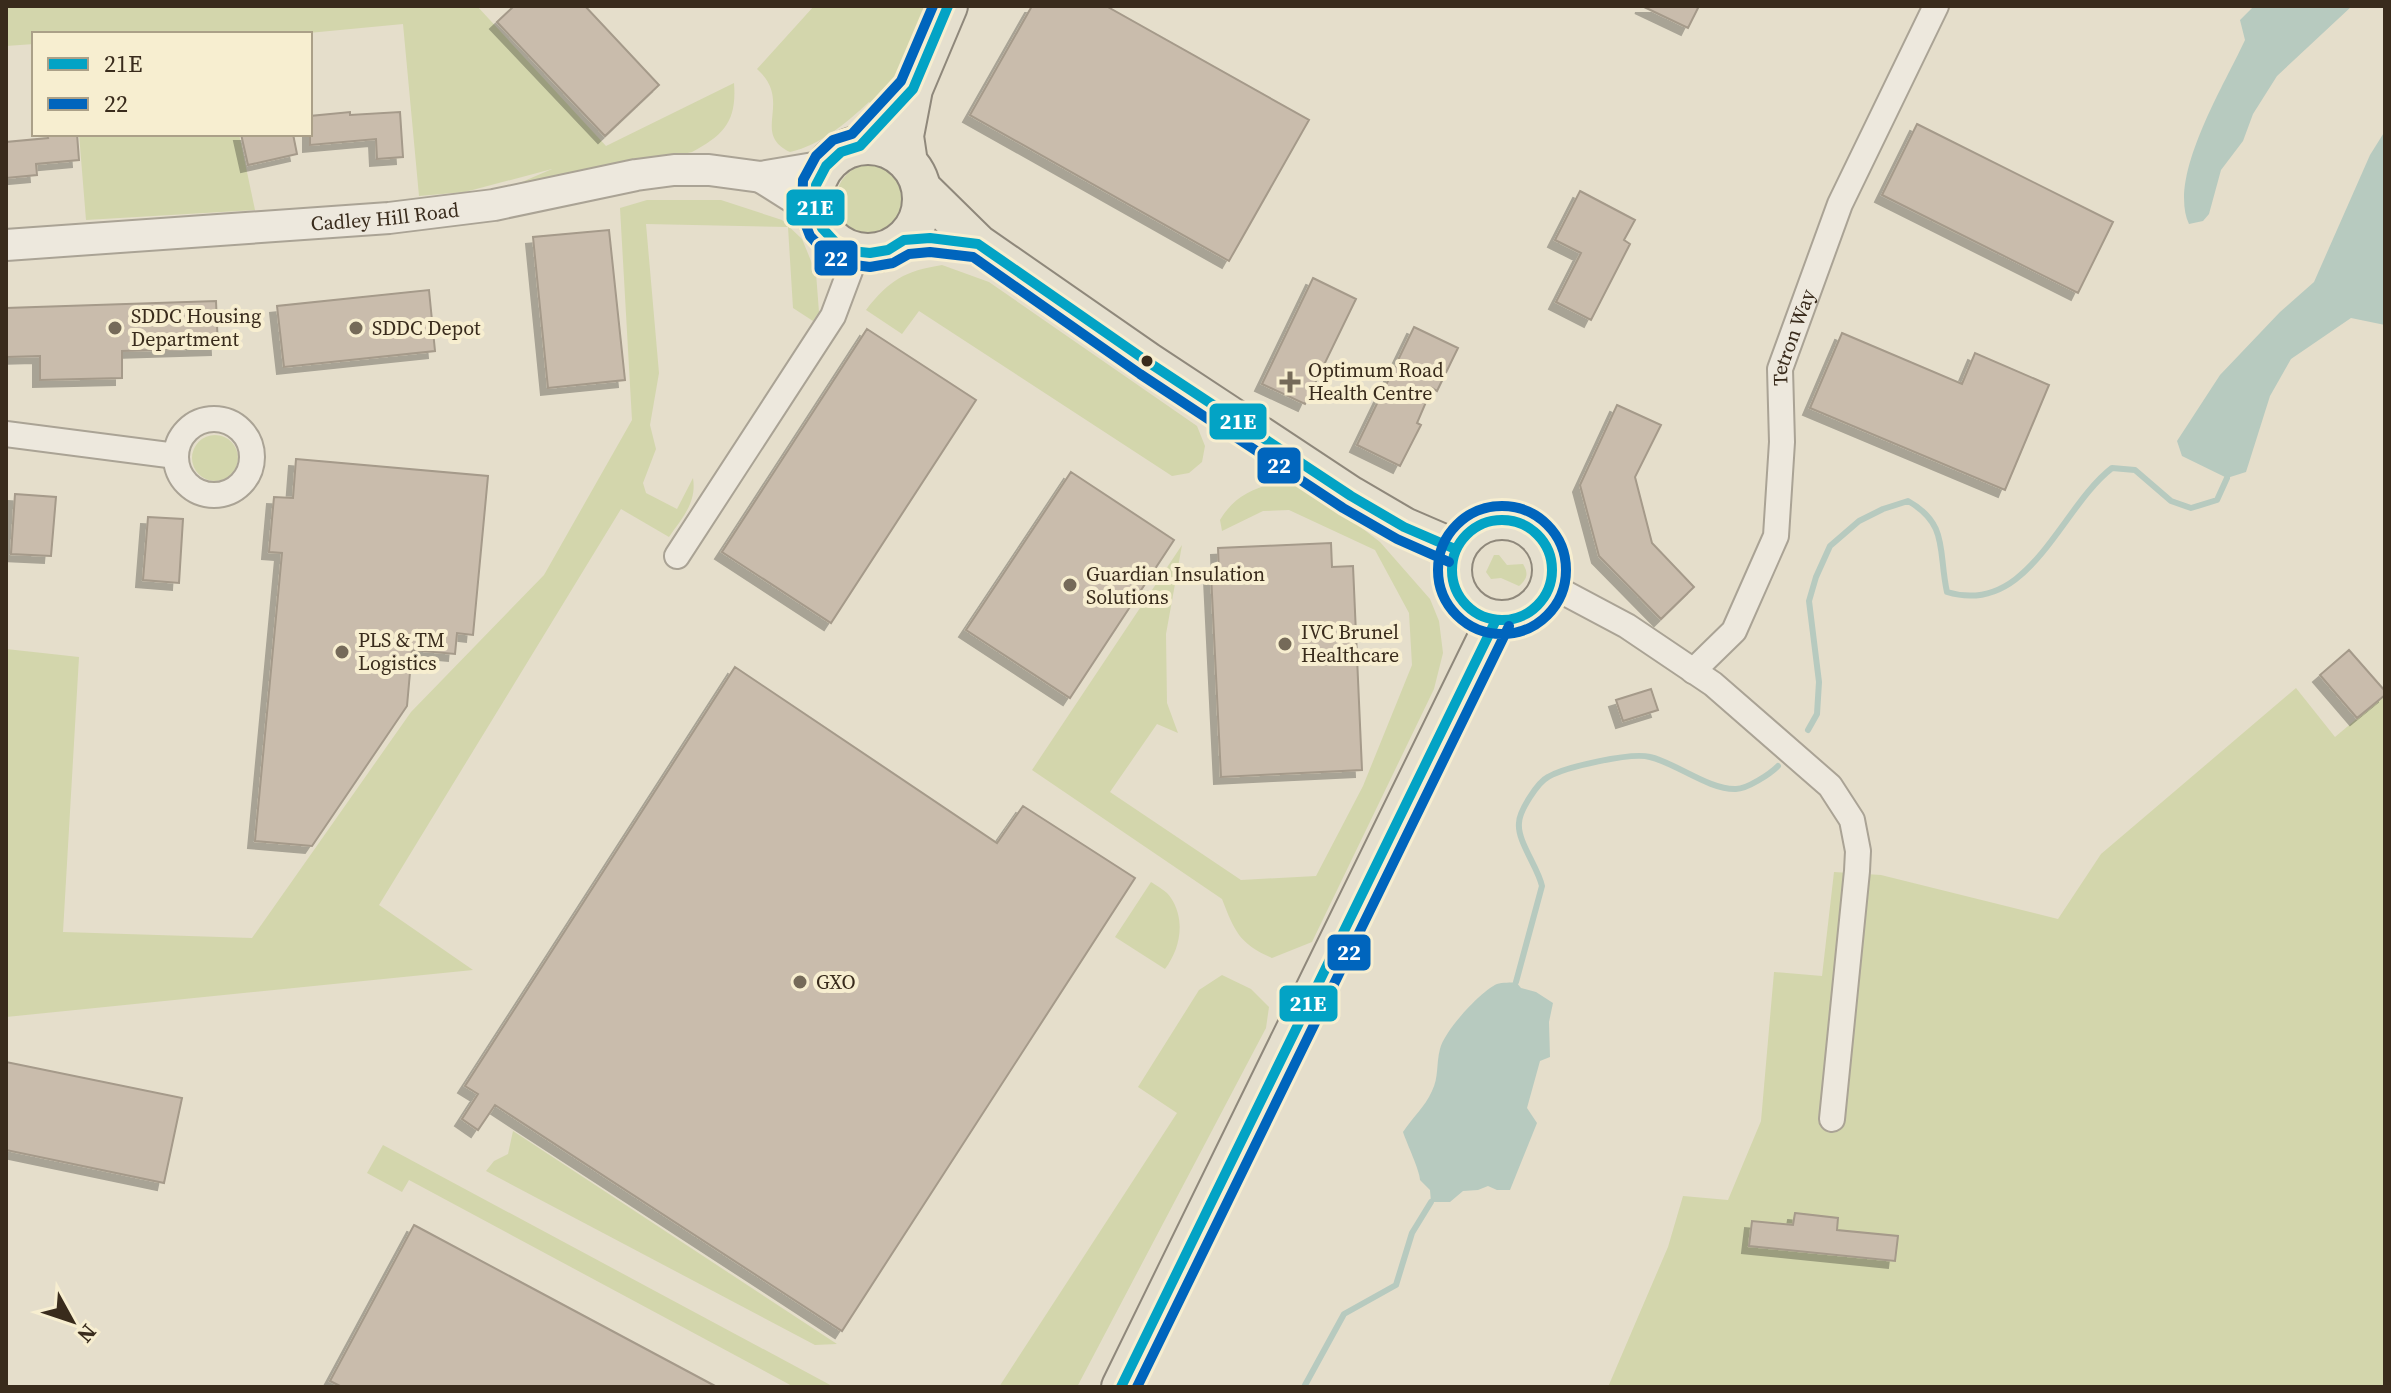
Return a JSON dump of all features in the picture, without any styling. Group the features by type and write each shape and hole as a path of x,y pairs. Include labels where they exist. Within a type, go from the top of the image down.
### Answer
{"main road":[{"path":"948,6 913,89 904,136 915,175 920,214 916,225 904,240 888,250 857,252 835,242 822,228 815,211 814,192 826,166 841,152 860,146 890,150 915,175 978,244 1195,394 1351,496 1404,527 1455,549"},
{"path":"860,146 913,89"},
{"path":"904,240 930,238 978,244"},
{"path":"1500,520 1516,522 1538,535 1549,551 1553,568 1550,585 1542,601 1529,613 1513,619 1496,620 1479,615 1456,595 1450,569 1455,549 1469,533 1484,524 1500,520"},
{"path":"1121,1387 1496,620"}],"street":[{"name":"Tetron Way","path":"1693,671 1734,631 1776,536 1782,442 1780,369 1840,204 1936,6"},
{"name":"Cadley Hill Road","path":"6,245 389,218 494,205 674,170 709,170 761,177 826,166"},
{"name":"Cadley Hill Road","path":"761,177 815,211"},
{"path":"677,556 833,316 857,252"},
{"path":"6,434 176,456"},
{"path":"1550,585 1627,626 1713,684 1830,786 1852,820 1858,851 1857,871 1832,1119"}],"green space":[{"path":"6,6 477,6 606,146 734,83 734,96 730,117 720,133 692,152 515,192 501,191 552,169 465,192 419,196 403,24 312,33 32,32 32,44 6,46"},
{"path":"814,6 936,6 901,81 877,109 869,102 823,139 790,152 773,136 772,93 757,69"},
{"path":"79,136 239,136 255,210 86,220"},
{"path":"872,164 892,170 902,180 908,200 902,220 892,230 872,236 852,230 842,220 836,200 842,180 852,170"},
{"path":"647,200 721,200 782,220 802,239 816,273 819,312 813,321 793,308 788,227 646,224 659,373 650,425 656,449 643,483 646,493 677,509 693,478 693,495 669,537 621,509 379,905 473,970 6,1017 6,649 79,657 63,932 252,938 411,712 544,575 632,420 620,208"},
{"path":"942,265 989,282 1197,426 1205,446 1202,462 1189,473 1172,476 919,311 902,334 866,310 882,291 899,278"},
{"path":"215,435 232,441 238,458 232,475 215,481 198,475 192,458 198,441"},
{"path":"1274,483 1294,483 1336,508 1380,542 1430,599 1439,621 1443,653 1434,689 1312,942 1272,958 1252,947 1239,935 1222,899 1032,770 1182,545 1166,634 1167,703 1178,733 1157,724 1110,792 1241,880 1316,876 1363,786 1412,665 1409,613 1375,550 1289,510 1263,511 1222,531 1220,520 1236,500"},
{"path":"1494,555 1499,555 1507,565 1523,564 1526,576 1519,586 1501,578 1491,579 1486,572"},
{"path":"2296,688 2335,737 2385,695 2385,1387 1608,1387 1668,1247 1683,1196 1728,1200 1761,1121 1774,972 1822,976 1834,872 1881,875 2058,919 2101,854"},
{"path":"1151,882 1169,895 1176,907 1180,925 1174,953 1165,969 1115,937"},
{"path":"1222,975 1251,989 1269,1007 1266,1028 1077,1387 999,1387 1177,1113 1138,1087 1199,990"},
{"path":"513,1131 837,1344 815,1345 486,1171 494,1161 508,1154"},
{"path":"383,1145 834,1387 794,1387 409,1180 402,1192 367,1173"}],"shaded area":[{"path":"2254,6 2352,6 2277,76 2253,114 2243,141 2221,170 2209,214 2203,221 2189,224 2184,204 2192,157 2201,131 2245,40 2240,20"},
{"path":"2385,131 2385,325 2351,318 2291,359 2270,396 2246,472 2227,478 2182,456 2177,441 2220,375 2280,312 2314,282 2370,155"},
{"path":"1516,982 1521,988 1536,992 1553,1003 1549,1022 1550,1057 1540,1061 1527,1108 1537,1123 1510,1190 1488,1186 1463,1191 1450,1202 1431,1202 1430,1190 1420,1180 1403,1132 1432,1091 1440,1049 1456,1022 1490,988 1499,983"}],"building":[{"path":"514,6 585,6 659,85 605,136 497,22"},
{"path":"1032,6 1106,6 1309,120 1229,261 970,115"},
{"path":"1642,6 1699,6 1688,28"},
{"path":"400,112 403,157 377,159 376,139 310,145 312,116"},
{"path":"1917,124 2113,222 2078,293 1882,195"},
{"path":"77,136 79,160 36,164 37,175 6,178 6,142"},
{"path":"241,136 293,136 297,154 248,165"},
{"path":"1580,191 1635,220 1624,240 1630,244 1591,320 1556,302 1581,253 1555,240"},
{"path":"609,230 625,380 548,388 533,237"},
{"path":"1313,278 1356,299 1305,404 1262,384"},
{"name":"SDDC Depot","path":"429,290 435,351 284,367 277,306"},
{"path":"216,301 218,348 122,351 122,378 40,380 40,356 6,357 6,308"},
{"path":"1414,327 1458,348 1437,391 1432,388 1417,423 1421,425 1400,466 1357,445"},
{"path":"867,329 976,400 831,623 722,552"},
{"path":"1842,333 1962,384 1975,353 2049,385 2005,490 1810,408"},
{"path":"1617,405 1661,425 1635,477 1652,543 1694,587 1661,619 1599,556 1580,485"},
{"name":"PLS & TM Logistics","path":"296,459 488,476 473,635 457,633 455,654 412,650 407,706 312,846 255,841 282,553 269,552 274,497 293,498"},
{"name":"Guardian Insulation Solutions","path":"1071,472 1174,540 1070,698 966,630"},
{"path":"15,494 56,497 51,556 11,554"},
{"path":"148,517 183,519 179,583 143,580"},
{"name":"IVC Brunel Healthcare","path":"1331,543 1332,567 1353,566 1362,770 1221,777 1211,574 1219,574 1218,548"},
{"path":"2349,650 2385,691 2385,695 2357,718 2320,675"},
{"name":"GXO","path":"735,667 997,843 1023,806 1135,878 842,1331 495,1105 478,1130 462,1119 478,1094 465,1086"},
{"path":"1651,689 1658,710 1623,721 1616,700"},
{"path":"6,1062 182,1098 164,1183 6,1150"},
{"path":"1795,1213 1838,1218 1837,1230 1898,1236 1895,1261 1749,1246 1752,1221 1793,1225"},
{"path":"414,1225 717,1387 342,1387 330,1381"}],"waterway":[{"path":"1808,730 1817,714 1819,682 1809,601 1830,546 1859,521 1908,501 1921,510 1936,529 1947,592 1976,595 2000,589 2022,574 2093,486 2112,468 2135,470 2171,501 2191,508 2217,500 2227,478"},
{"path":"1516,982 1542,886 1521,838 1519,823 1526,804 1544,780 1583,765 1641,756 1660,760 1715,785 1736,789 1746,787 1778,766"},
{"path":"1304,1387 1344,1314 1396,1285 1412,1233 1431,1202"}],"transit line":[{"name":"22","path":"933,6 901,81 852,134 833,140 816,156 803,180 802,215 810,236 825,252 847,264 870,267 893,263 909,254 930,252 973,257 1140,374 1343,508 1397,539 1449,562"},
{"name":"21E","path":"948,6 913,89 860,146 841,152 826,166 816,185 815,211 822,228 835,242 851,251 870,253 888,250 904,240 930,238 978,244 1148,362 1351,496 1404,527 1455,549"},
{"name":"22","path":"1502,506 1527,511 1547,525 1561,545 1566,570 1561,595 1547,615 1527,629 1502,634 1477,629 1457,615 1443,595 1438,570 1443,545 1457,525 1477,511 1502,506"},
{"name":"21E","path":"1502,520 1530,528 1544,542 1552,570 1544,598 1530,612 1502,620 1474,612 1460,598 1452,570 1460,542 1474,528 1502,520"},
{"name":"21E","path":"1121,1387 1496,620"},
{"name":"22","path":"1137,1387 1509,626"}],"place":[{"name":"SDDC Housing Department","path":"115,328"},
{"name":"SDDC Depot","path":"356,328"},
{"name":"Optimum Road Health Centre","path":"1290,382"},
{"name":"Guardian Insulation Solutions","path":"1070,585"},
{"name":"IVC Brunel Healthcare","path":"1285,644"},
{"name":"PLS & TM Logistics","path":"342,652"},
{"name":"GXO","path":"800,982"}]}
